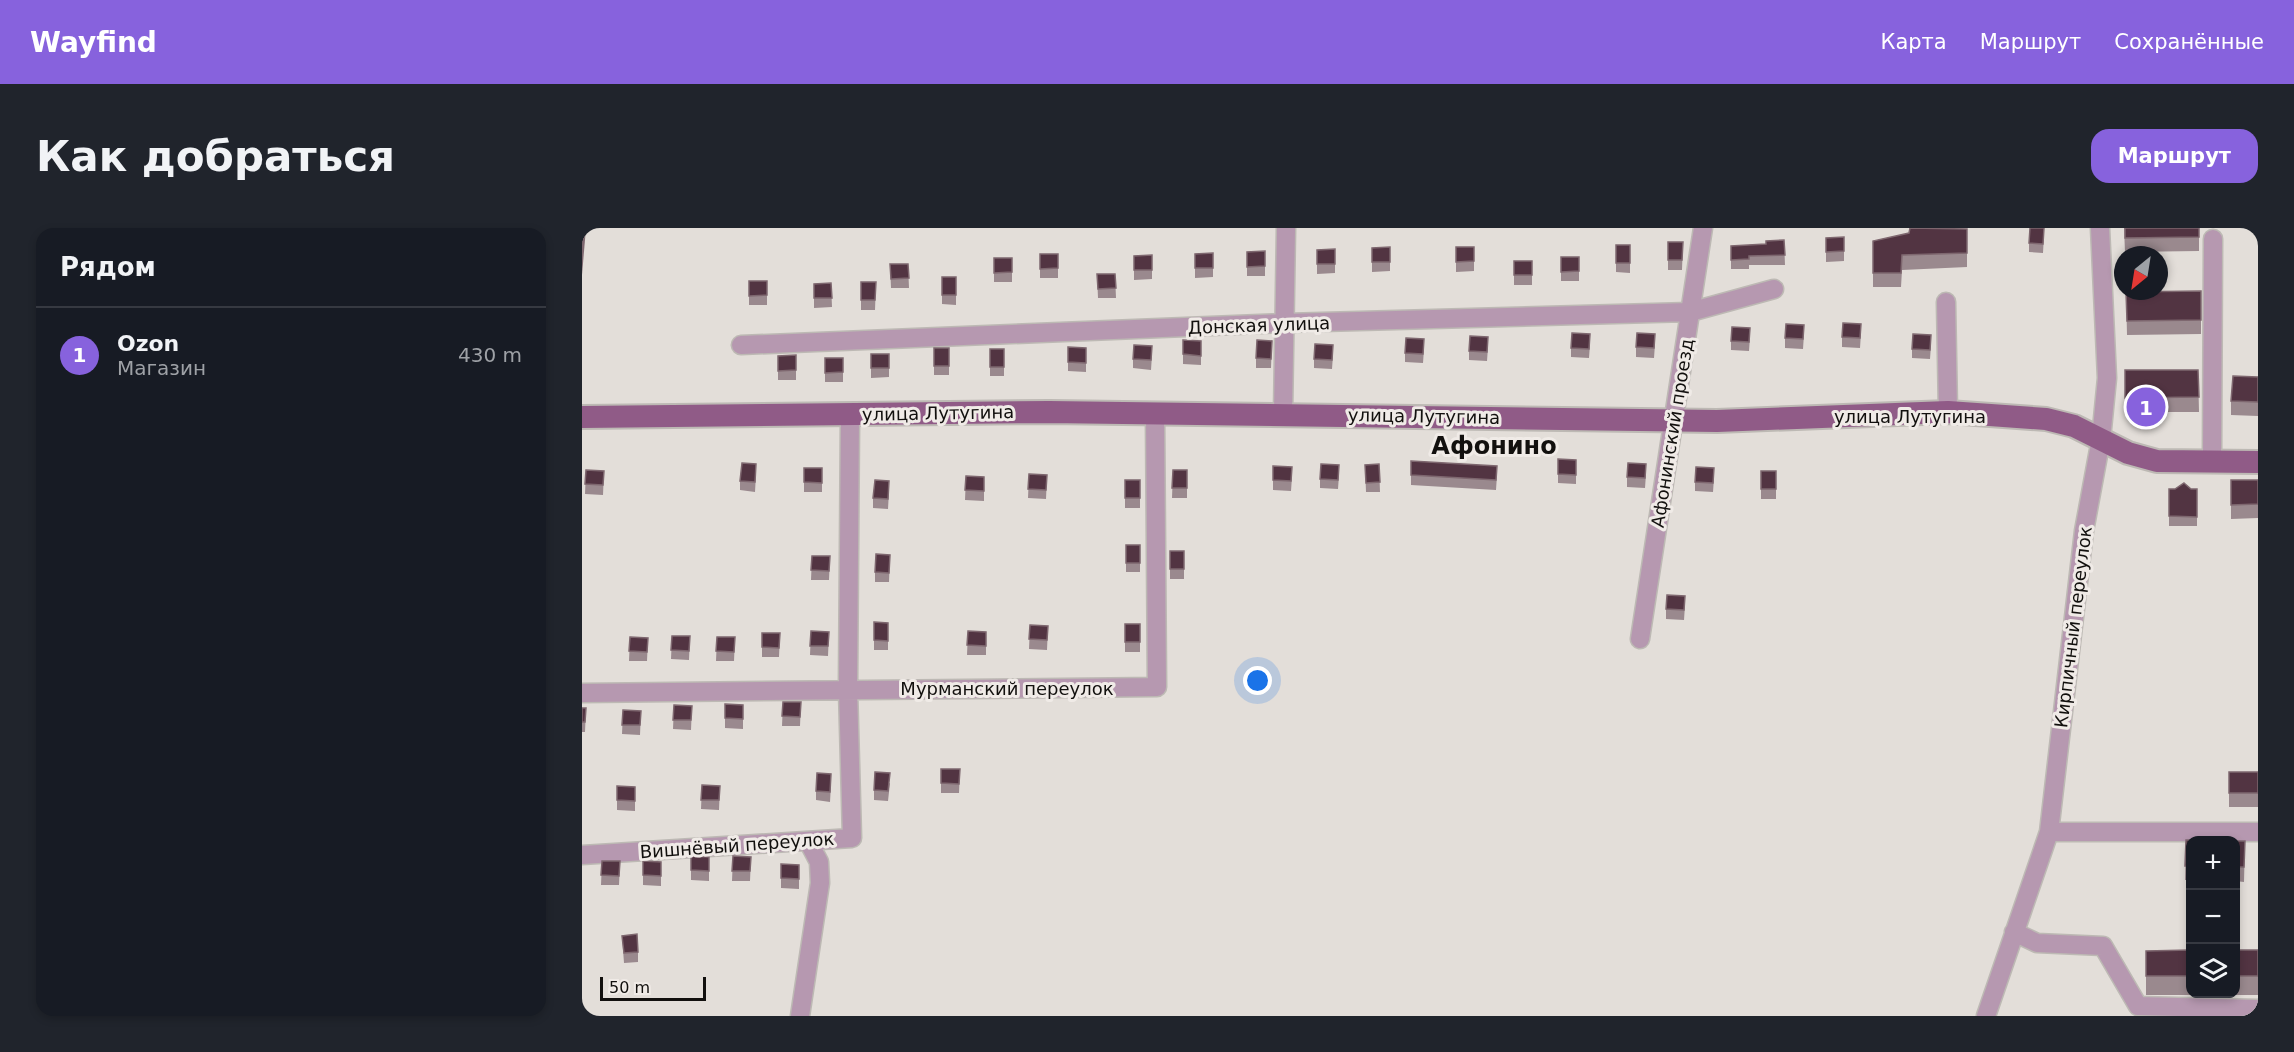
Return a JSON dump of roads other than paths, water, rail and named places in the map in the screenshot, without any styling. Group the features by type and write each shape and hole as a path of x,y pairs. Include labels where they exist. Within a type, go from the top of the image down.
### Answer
{"main road":[{"path":"582,404 592,417"},
{"name":"улица Лутугина","path":"592,417 1155,412 1717,421 1948,412 2046,419 2074,426 2128,453 2157,461 2258,462"}],"street":[{"path":"1283,414 1286,228"},
{"name":"Афонинский проезд","path":"1640,639 1703,228"},
{"name":"Кирпичный переулок","path":"1986,1016 2049,832 2084,531 2101,439 2108,378 2100,228"},
{"path":"2212,462 2213,239"},
{"name":"Донская улица","path":"741,345 1286,323 1690,312 1774,290"},
{"path":"1946,302 1948,412"},
{"name":"Мурманский переулок","path":"582,693 1157,687 1155,412"},
{"path":"848,689 850,415"},
{"name":"Вишнёвый переулок","path":"582,855 852,838 848,689"},
{"path":"2049,832 2258,832"},
{"path":"800,1016 820,883 819,862 808,841"},
{"path":"2014,932 2037,943 2103,946 2138,1006 2258,1009"}],"place":[{"name":"Ozon","path":"2146,407"}],"district":[{"name":"Афонино","path":"1494,446"}]}
